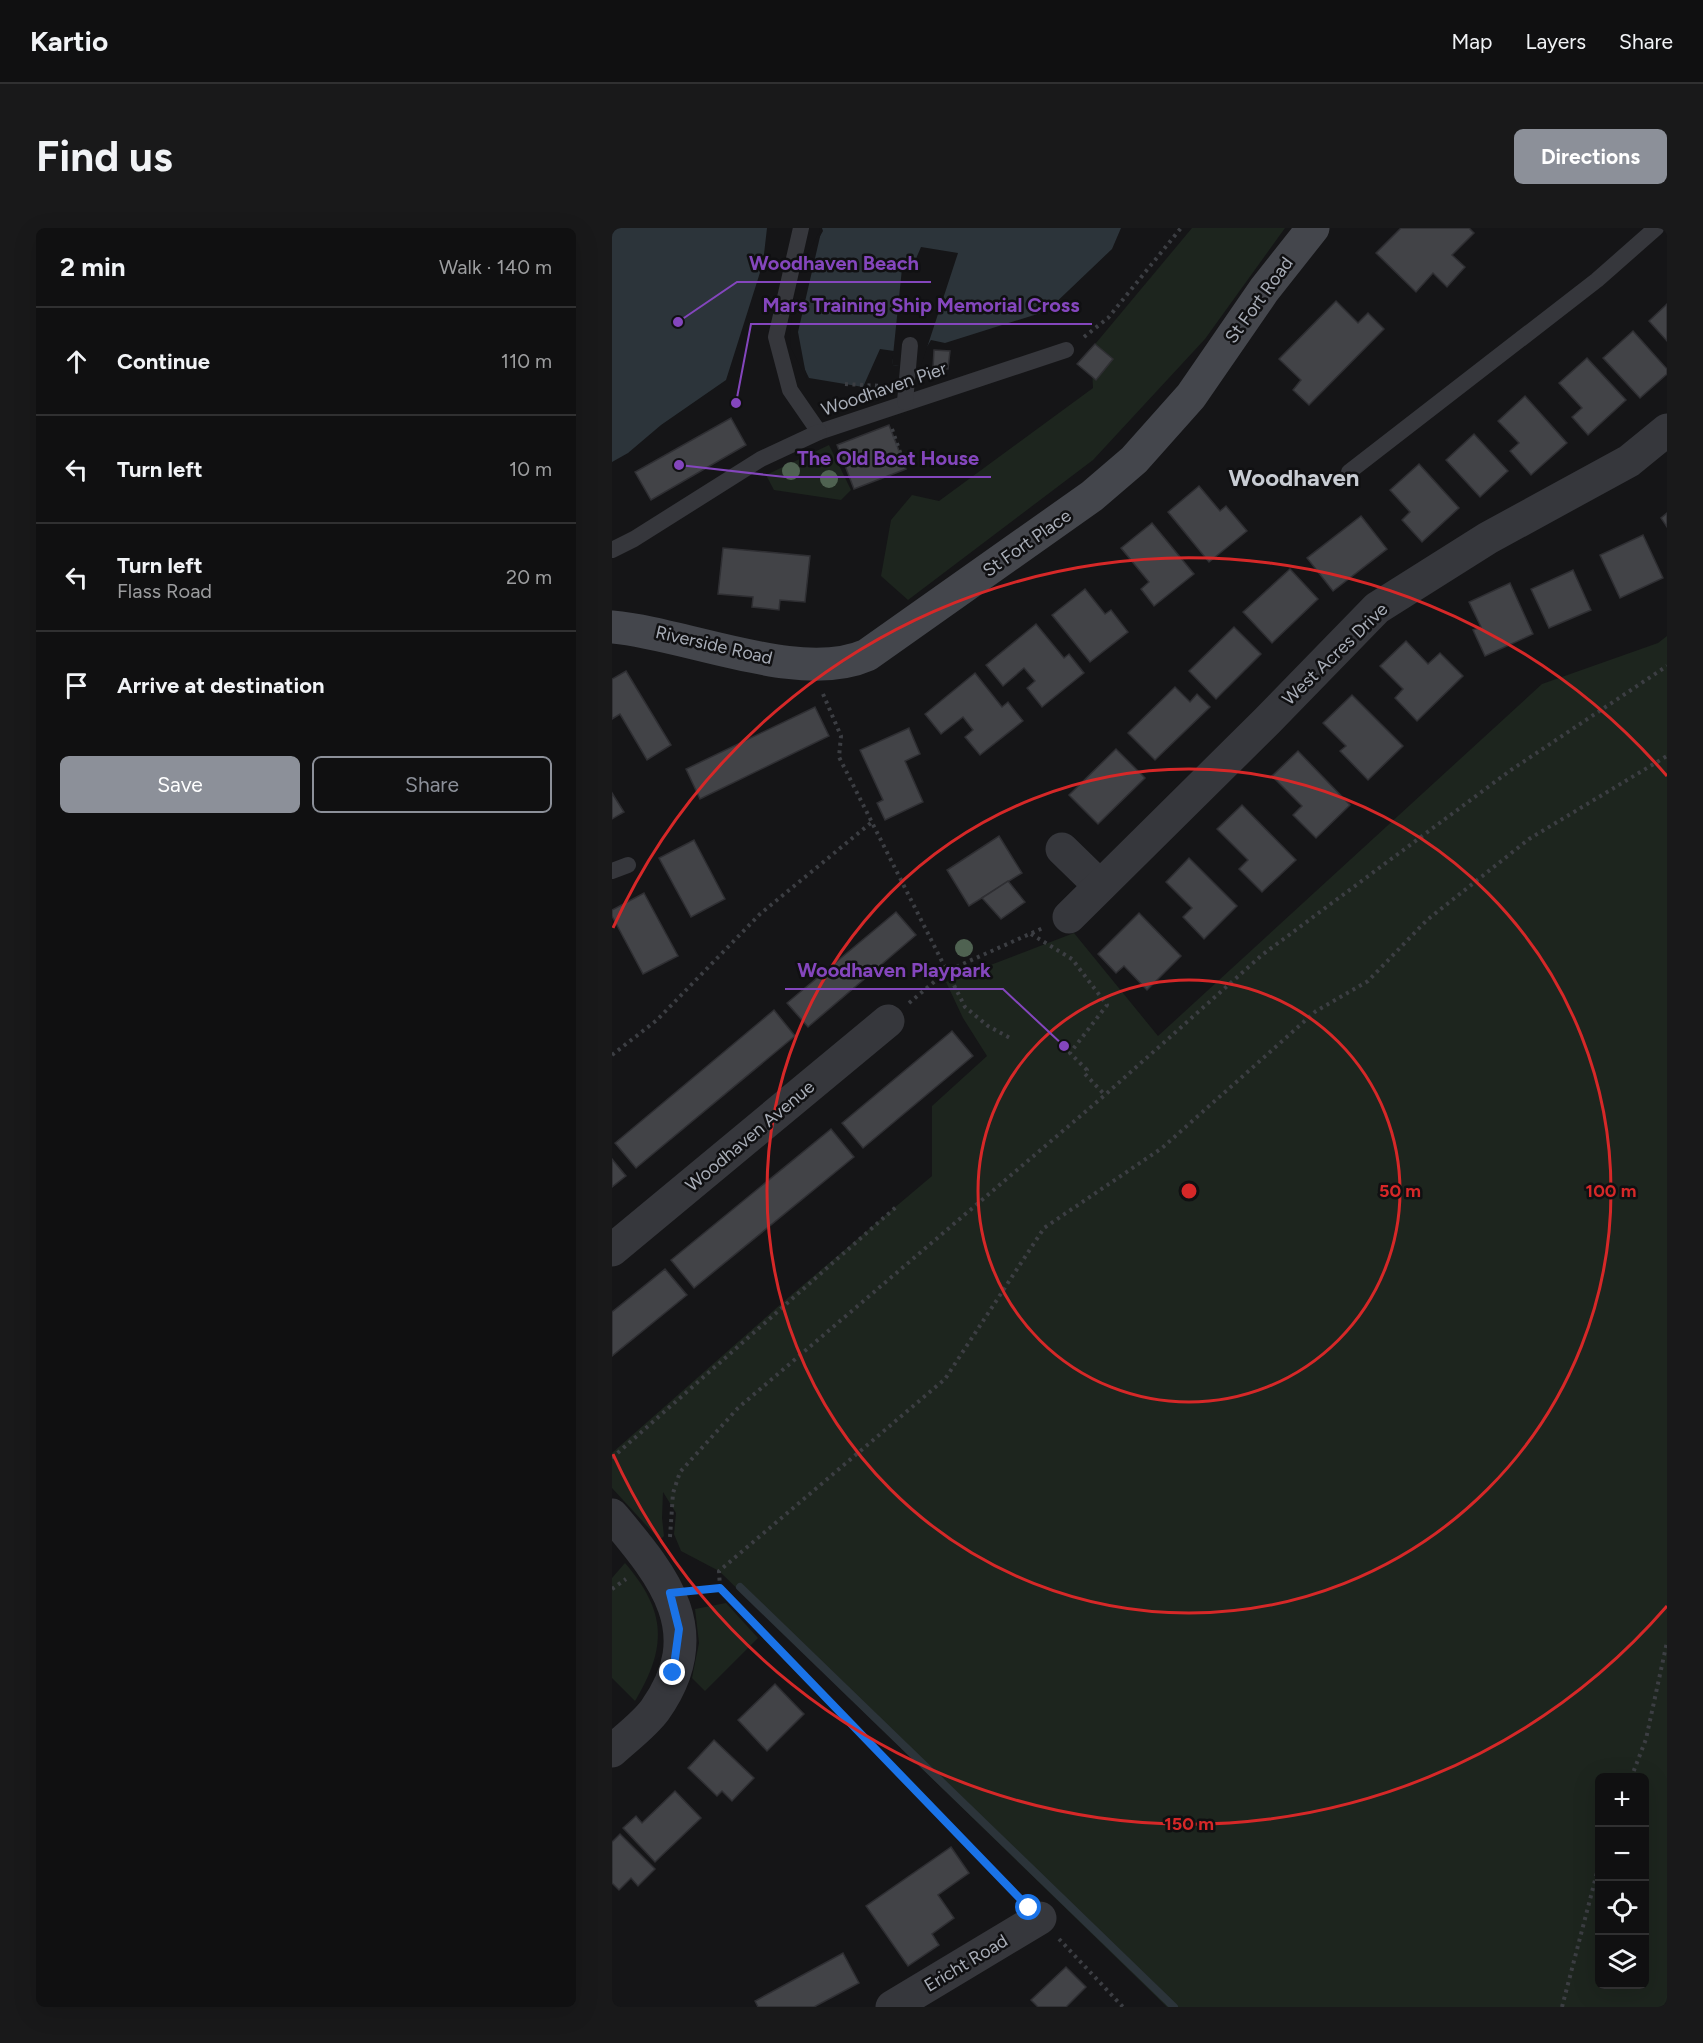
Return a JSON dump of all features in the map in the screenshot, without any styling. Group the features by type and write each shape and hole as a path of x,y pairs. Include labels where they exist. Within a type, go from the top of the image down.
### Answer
{"main road":[{"name":"St Fort Road","path":"1206,374 1264,290 1313,228"},
{"name":"St Fort Place","path":"818,676 882,646 1092,496 1134,460 1170,421 1206,374"},
{"name":"Riverside Road","path":"612,627 646,630 764,658 818,676"}],"street":[{"name":"West Acres Drive","path":"1069,917 1377,608 1488,538 1629,461 1667,430"},
{"path":"1062,849 1100,886"},
{"name":"Woodhaven Avenue","path":"612,1250 888,1021"},
{"path":"612,1515 659,1573 670,1593 679,1629 673,1673 654,1712 612,1751"},
{"name":"Ericht Road","path":"892,2007 1040,1918"}],"lane":[{"name":"Woodhaven Pier","path":"801,228 776,337 790,390 819,432 1066,350"},
{"path":"1349,471 1597,280 1656,228"},
{"path":"905,402 910,345"},
{"path":"612,550 634,539 761,459 819,432"},
{"path":"612,871 628,865"}],"path":[{"path":"1066,350 1108,318 1181,228"},
{"path":"845,384 866,385"},
{"path":"664,1547 670,1538 673,1493 680,1472 738,1408 1105,1095 1262,955 1511,770 1667,666"},
{"path":"818,676 841,736 839,757 965,1006 988,1026 1012,1039"},
{"path":"1123,2007 1040,1918 720,1588 719,1571 945,1378 1044,1228 1162,1148 1316,1011 1368,981 1426,920 1528,840 1667,756"},
{"path":"612,1055 657,1020 760,914 872,822"},
{"path":"888,1021 947,971 1069,917"},
{"path":"1031,934 1072,959 1107,1005 1070,1053 1087,1070 1085,1074 1105,1095"},
{"path":"612,1458 896,1207"},
{"path":"670,1593 720,1588"},
{"path":"1633,1773 1646,1739 1667,1642"},
{"path":"1562,2007 1595,1880"}],"shaded area":[{"path":"612,228 767,228 763,263 726,380 661,425 628,453 612,462"},
{"path":"822,228 1121,228 1112,249 1047,311 945,343 931,340 922,355 920,369 892,365 894,351 880,349 863,387 809,378 793,345 804,264 823,231"},
{"path":"1192,228 1285,228 1205,339 1093,460 908,600 881,576 891,520 912,495 939,501 1093,388 1091,349"},
{"path":"829,445 851,490 841,500 774,490 766,475"},
{"path":"1667,636 1667,2007 1167,2007 719,1571 681,1551 674,1534 676,1513 663,1492 664,1536 657,1537 612,1488 612,1453 790,1296 932,1176 932,1106 987,1056 963,1018 946,982 1074,933 1158,1036 1542,684 1658,643"},
{"path":"625,1563 649,1598 658,1630 653,1664 635,1701 612,1678 612,1578"},
{"path":"726,1603 758,1638 705,1691 692,1678 699,1643 695,1609"}],"pier":[{"path":"819,228 822,228 798,332 807,380 790,346 792,306 802,263 820,231"},
{"path":"921,247 958,253 920,369 892,365 903,259 915,261"}],"building":[{"path":"1401,228 1469,228 1474,233 1452,255 1465,267 1447,287 1433,273 1416,292 1376,253"},
{"path":"1336,301 1358,323 1368,313 1384,329 1309,405 1293,390 1301,380 1279,359"},
{"path":"1667,304 1667,341 1649,321"},
{"path":"1633,331 1667,369 1667,374 1640,398 1603,358"},
{"path":"1095,344 1113,359 1096,380 1077,364"},
{"path":"934,350 950,351 948,369 933,368"},
{"path":"1587,358 1626,400 1588,435 1572,417 1582,408 1559,383"},
{"path":"1525,396 1567,443 1531,475 1510,451 1519,443 1498,421"},
{"path":"731,418 746,445 651,500 635,472"},
{"path":"889,425 906,469 854,489 837,445"},
{"path":"1474,434 1508,471 1480,497 1446,460"},
{"path":"1419,464 1459,508 1422,542 1402,520 1410,512 1390,490"},
{"path":"1199,486 1220,511 1226,506 1247,531 1209,562 1168,512"},
{"path":"1667,513 1667,527 1661,518"},
{"path":"1361,516 1387,549 1333,591 1307,558"},
{"path":"1152,523 1194,574 1154,606 1141,589 1149,582 1121,548"},
{"path":"1643,535 1663,578 1620,598 1600,555"},
{"path":"723,548 810,556 805,602 780,600 779,610 752,607 753,597 718,594"},
{"path":"1290,569 1318,599 1272,643 1243,612"},
{"path":"1573,570 1591,610 1549,628 1531,589"},
{"path":"1510,583 1533,634 1485,656 1473,630 1481,627 1469,602"},
{"path":"1085,589 1105,614 1111,610 1128,632 1090,662 1052,615"},
{"path":"1036,624 1064,658 1069,654 1084,673 1042,707 1027,688 1035,681 1024,668 1003,686 986,665"},
{"path":"1234,627 1261,654 1216,699 1189,671"},
{"path":"1406,641 1428,664 1440,653 1463,676 1417,721 1395,698 1403,689 1380,666"},
{"path":"626,671 671,745 647,760 620,714 612,719 612,679"},
{"path":"975,673 1002,707 1008,702 1023,721 980,755 965,737 973,730 963,717 941,734 925,714"},
{"path":"1175,687 1190,702 1197,694 1210,707 1155,760 1128,733"},
{"path":"1352,695 1403,746 1368,780 1340,751 1346,746 1323,723"},
{"path":"815,707 829,736 700,799 686,769"},
{"path":"909,728 920,754 905,761 923,802 885,820 877,803 883,800 860,750"},
{"path":"1116,749 1145,778 1098,824 1069,795"},
{"path":"1298,751 1350,805 1316,838 1293,815 1302,806 1272,776"},
{"path":"612,793 624,812 612,819"},
{"path":"1242,805 1296,860 1262,892 1239,869 1248,860 1217,829"},
{"path":"999,836 1022,873 969,906 947,870"},
{"path":"694,840 725,899 691,917 659,858"},
{"path":"1189,858 1237,906 1204,939 1183,917 1192,908 1166,882"},
{"path":"1008,881 1025,902 1001,919 982,898"},
{"path":"644,893 678,956 643,974 612,916 612,910"},
{"path":"896,912 916,935 808,1027 787,1003"},
{"path":"1139,913 1181,956 1147,990 1124,966 1116,973 1098,954"},
{"path":"774,1010 795,1036 636,1168 615,1143"},
{"path":"952,1031 973,1056 863,1148 842,1123"},
{"path":"831,1129 854,1157 694,1288 671,1260"},
{"path":"612,1159 626,1176 612,1187"},
{"path":"665,1269 687,1295 612,1356 612,1312"},
{"path":"775,1684 804,1714 767,1751 738,1720"},
{"path":"714,1740 754,1778 732,1801 722,1791 717,1796 688,1768"},
{"path":"675,1791 701,1818 655,1862 623,1828 636,1816 642,1823"},
{"path":"620,1834 655,1869 638,1886 631,1878 619,1890 612,1883 612,1842"},
{"path":"951,1847 969,1873 938,1895 954,1918 932,1934 939,1945 908,1966 866,1906"},
{"path":"843,1953 859,1983 814,2007 758,2007 755,2001"},
{"path":"1066,1967 1086,1987 1066,2007 1038,2007 1031,2000"}],"waterway":[{"path":"740,1587 1174,2007"}],"place":[{"name":"Woodhaven Beach","path":"678,322"},
{"name":"Mars Training Ship Memorial Cross","path":"736,403"},
{"name":"The Old Boat House","path":"679,465"},
{"name":"Woodhaven Playpark","path":"1064,1046"}],"district":[{"name":"Woodhaven","path":"1294,477"}],"route":[{"path":"673,1673 679,1645 679,1629 670,1593 720,1588 1029,1908"}]}
